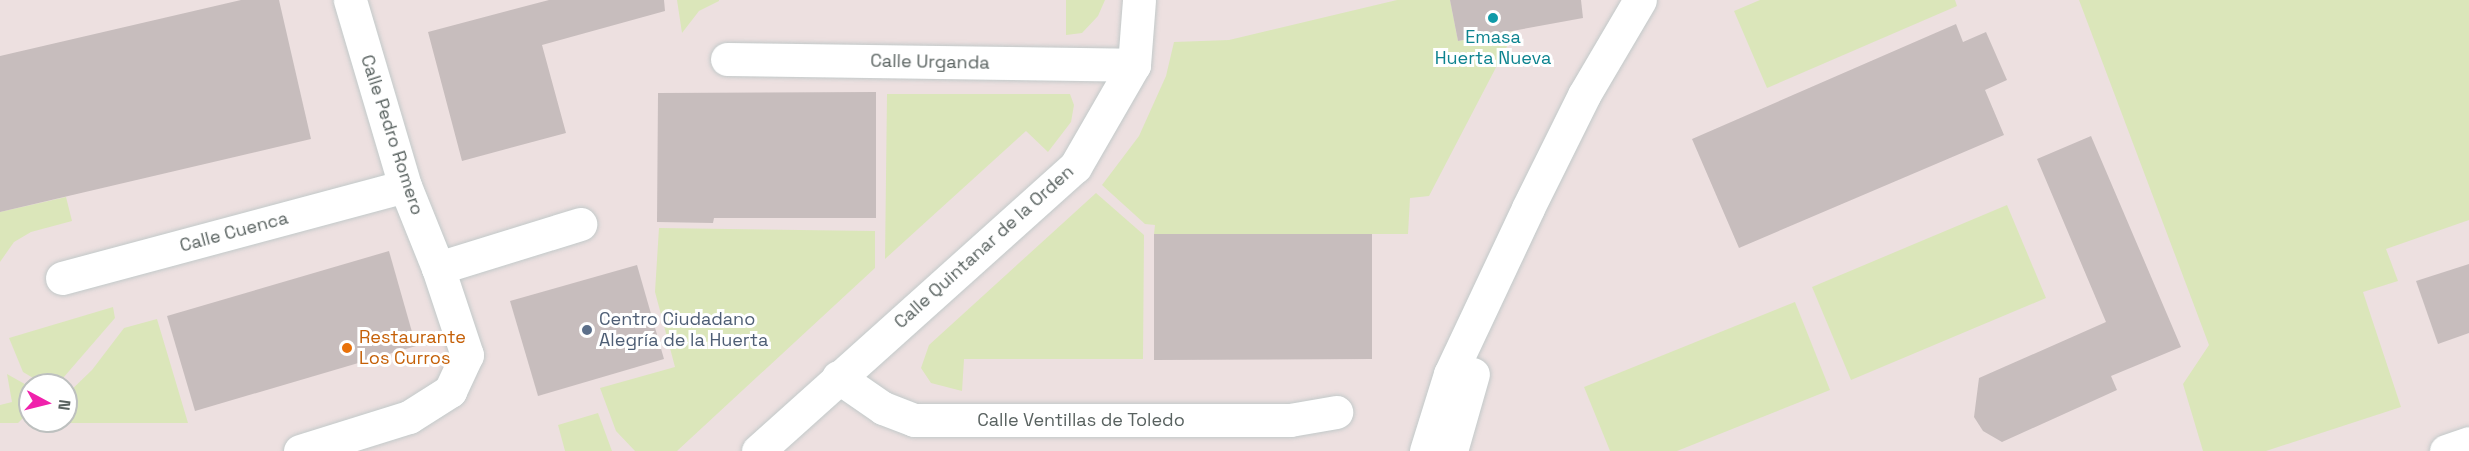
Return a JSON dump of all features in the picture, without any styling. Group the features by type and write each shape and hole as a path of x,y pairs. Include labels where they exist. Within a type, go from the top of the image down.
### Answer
{"street":[{"name":"Calle Pedro Romero","path":"300,451 409,417 450,391 467,355 438,268 405,186 350,0"},
{"name":"Calle Quintanar de la Orden","path":"758,451 838,377 1076,167 1134,65 1139,0"},
{"path":"1426,451 1450,375 1528,208 1584,95 1640,0"},
{"name":"Calle Urganda","path":"727,59 1134,65"},
{"name":"Calle Cuenca","path":"62,278 405,186"},
{"path":"1451,451 1528,208"},
{"path":"438,268 580,224"},
{"name":"Calle Ventillas de Toledo","path":"838,377 883,408 914,420 1290,420 1336,412"},
{"path":"2446,451 2469,443"}],"green space":[{"path":"677,0 719,1 699,11 682,33"},
{"path":"1066,0 1105,0 1098,16 1082,33 1066,35"},
{"path":"1397,0 1450,0 1458,41 1515,31 1429,196 1410,198 1408,234 1154,234 1155,225 1145,224 1102,185 1139,136 1166,76 1174,42 1229,40"},
{"path":"1760,0 1955,0 1957,6 1767,88 1734,11"},
{"path":"2079,0 2469,0 2469,220 2386,249 2398,281 2363,292 2401,407 2266,451 2203,451 2183,384 2209,345"},
{"path":"887,94 1070,94 1074,105 1071,122 1048,152 1026,131 885,259"},
{"path":"1096,193 1144,235 1143,359 964,359 962,391 931,383 921,368 929,345"},
{"path":"66,197 72,221 31,232 14,242 0,262 0,212"},
{"path":"2007,205 2046,298 1851,380 1812,287"},
{"path":"659,228 875,231 875,268 677,451 635,451 616,431 600,388 675,367 655,292"},
{"path":"1795,302 1830,390 1677,451 1610,451 1584,387"},
{"path":"113,307 115,318 67,373 23,372 9,338"},
{"path":"157,319 188,423 78,423 78,383 92,370 124,328"},
{"path":"7,374 18,380 18,423 0,423 0,405 12,402"},
{"path":"598,413 612,451 565,451 558,425"}],"building":[{"path":"241,0 279,0 311,139 0,212 0,56"},
{"path":"549,0 664,0 665,11 542,45 566,133 462,161 428,32"},
{"name":"Emasa Huerta Nueva","path":"1450,0 1581,0 1583,18 1458,41"},
{"path":"1956,24 1963,42 1986,32 2007,80 1985,90 2004,135 1739,248 1692,139"},
{"path":"876,92 876,218 714,218 713,223 657,222 658,93"},
{"path":"2091,136 2181,347 2111,376 2117,390 2002,442 1983,431 1974,417 1979,378 2106,322 2037,159"},
{"path":"1154,234 1372,234 1372,359 1154,360"},
{"path":"389,251 416,346 195,411 167,316"},
{"path":"2469,264 2469,333 2438,344 2416,281"},
{"path":"637,265 664,359 538,396 510,301"}],"place":[{"name":"Emasa Huerta Nueva","path":"1493,18"},
{"name":"Centro Ciudadano Alegría de la Huerta","path":"587,330"},
{"name":"Restaurante Los Curros","path":"347,348"}]}
